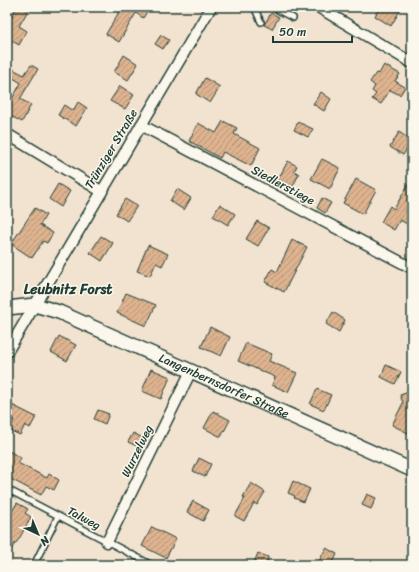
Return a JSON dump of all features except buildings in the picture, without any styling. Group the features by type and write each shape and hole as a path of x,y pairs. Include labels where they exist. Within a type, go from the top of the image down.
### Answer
{"street":[{"name":"Trünziger Straße","path":"8,347 35,305 211,7"},
{"path":"318,7 412,63"},
{"name":"Siedlerstiege","path":"141,125 412,268"},
{"path":"7,134 101,191"},
{"path":"7,308 35,305"},
{"name":"Langenbernsdorfer Straße","path":"35,305 60,312 412,470"},
{"name":"Wurzelweg","path":"107,542 191,371"}],"lane":[{"path":"254,7 261,22"},
{"path":"272,7 293,18"},
{"name":"Talweg","path":"7,489 152,565"},
{"path":"34,565 58,516"}],"district":[{"name":"Leubnitz Forst","path":"68,289"}]}
